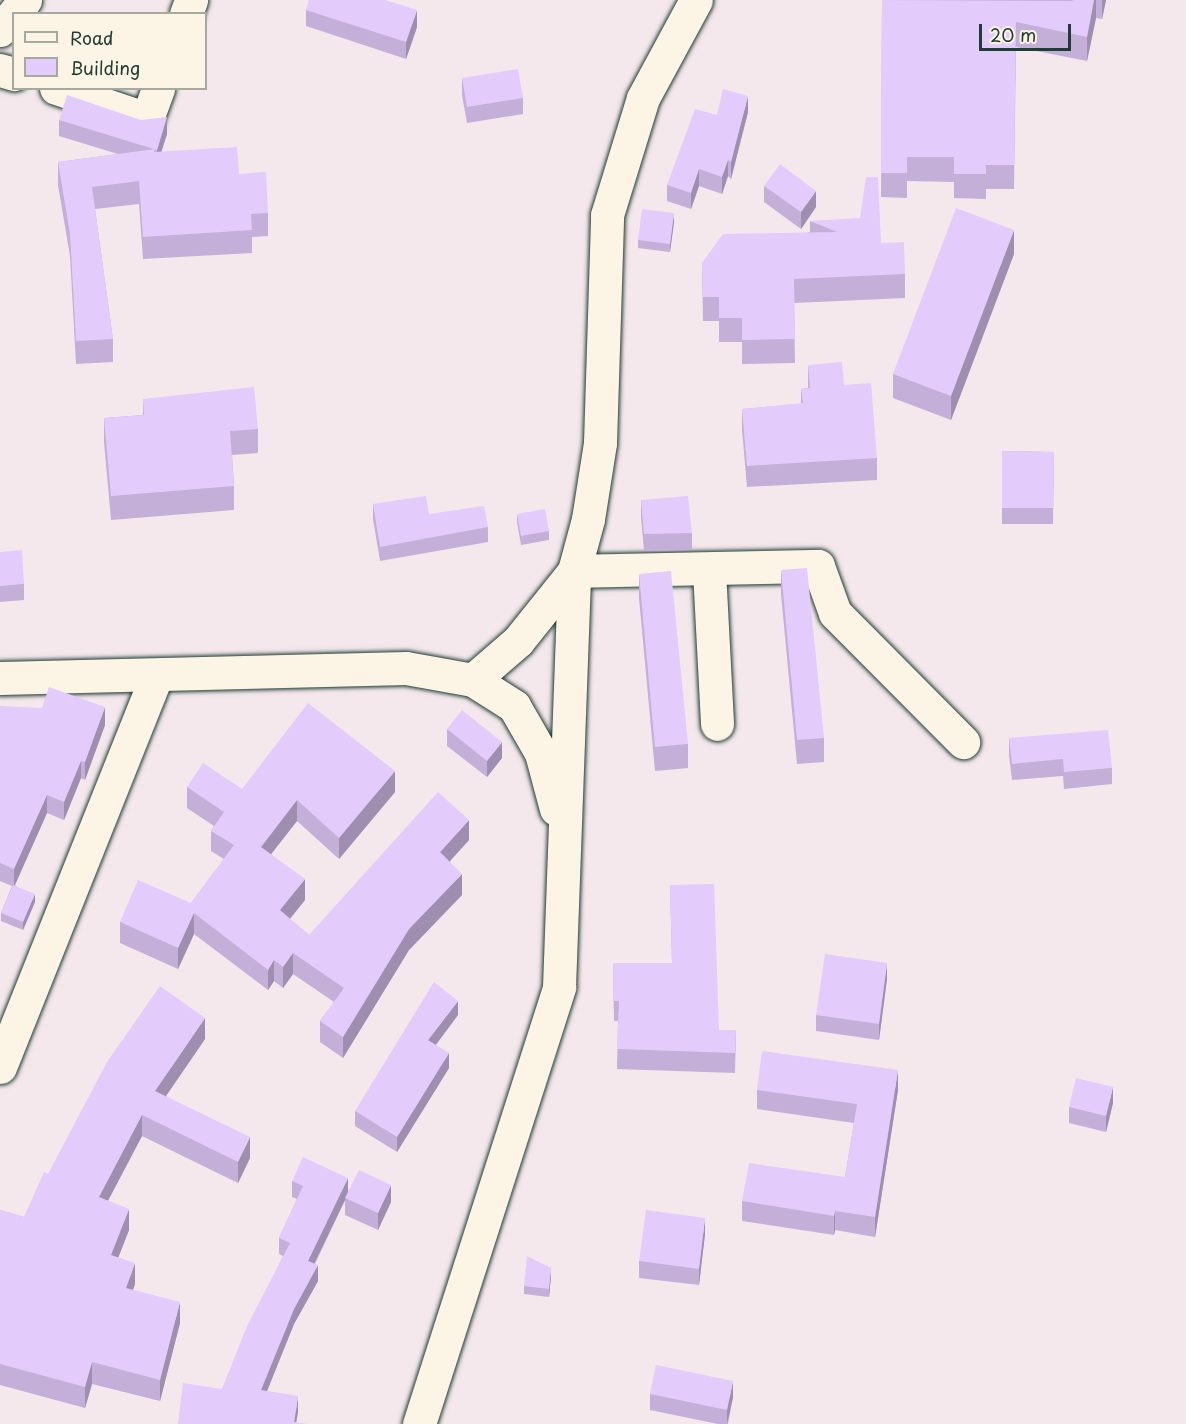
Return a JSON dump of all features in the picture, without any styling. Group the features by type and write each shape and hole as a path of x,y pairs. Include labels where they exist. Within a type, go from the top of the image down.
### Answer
{"street":[{"path":"15,12 25,0"},
{"path":"419,1424 559,987 574,571 588,519 600,443 607,215 643,98 696,0"},
{"path":"0,30 12,16"},
{"path":"62,90 147,119 157,90"},
{"path":"574,571 818,566 835,613 963,742"},
{"path":"709,570 717,724"},
{"path":"473,680 518,641 574,571"},
{"path":"0,678 156,677 406,668 473,680 514,706 536,744 565,842"},
{"path":"0,1067 156,677"}],"building":[{"path":"309,0 385,0 417,10 406,42 306,10"},
{"path":"882,0 1094,0 1087,37 1016,22 1014,165 986,165 986,174 954,174 954,157 907,157 907,173 881,173"},
{"path":"518,69 523,98 467,107 462,78"},
{"path":"723,89 748,96 731,162 728,160 722,177 699,169 691,193 667,185 695,109 717,115"},
{"path":"67,95 141,120 167,117 157,150 59,120"},
{"path":"237,147 239,174 266,172 268,213 251,214 252,230 143,237 139,181 92,187 113,339 76,341 70,234 58,162 155,149 154,152"},
{"path":"780,164 816,191 801,212 764,186"},
{"path":"866,177 878,177 881,243 904,242 905,274 794,279 795,339 742,340 742,318 719,318 719,297 703,297 702,263 723,234 837,232 810,221 860,218"},
{"path":"956,208 1014,230 951,396 893,374"},
{"path":"642,209 674,213 670,244 638,240"},
{"path":"842,362 844,385 871,383 877,458 747,466 742,409 803,403 801,389 810,388 808,365"},
{"path":"254,387 258,429 230,431 234,486 111,496 104,418 144,415 143,399"},
{"path":"1002,451 1054,452 1053,508 1002,508"},
{"path":"426,496 429,514 484,506 488,527 380,547 373,504"},
{"path":"688,496 692,533 644,534 641,500"},
{"path":"545,509 549,531 521,536 517,514"},
{"path":"22,550 24,584 0,586 0,552"},
{"path":"807,568 824,738 797,740 781,570"},
{"path":"671,571 688,744 655,747 639,574"},
{"path":"49,687 105,707 85,762 81,761 64,802 47,795 14,869 0,863 0,706 42,708"},
{"path":"308,703 395,771 339,838 297,800 261,847 305,879 280,910 309,935 438,792 469,820 440,852 462,874 409,929 343,1037 320,1021 344,988 293,953 283,967 274,960 268,970 194,913 178,948 120,922 138,880 191,903 234,845 211,831 224,812 187,787 203,763 242,789"},
{"path":"462,710 502,742 487,761 447,729"},
{"path":"1108,730 1112,768 1064,772 1063,759 1012,764 1009,738"},
{"path":"714,884 719,1030 736,1030 735,1053 617,1049 619,1001 614,1001 613,963 672,963 670,885"},
{"path":"13,885 35,894 23,922 1,913"},
{"path":"825,954 887,963 879,1024 816,1015"},
{"path":"434,982 458,1001 428,1040 449,1053 397,1137 355,1111"},
{"path":"160,986 205,1018 155,1091 250,1137 238,1162 142,1115 99,1197 129,1209 111,1255 135,1263 126,1288 180,1302 160,1380 92,1362 85,1387 0,1364 0,1210 24,1217 44,1172 48,1174 107,1062"},
{"path":"762,1051 898,1070 875,1217 835,1211 834,1216 742,1201 749,1163 845,1177 857,1104 757,1090"},
{"path":"1076,1078 1113,1087 1106,1116 1069,1107"},
{"path":"303,1157 348,1178 308,1261 318,1265 294,1309 261,1390 298,1396 294,1422 307,1424 178,1424 183,1383 222,1389 247,1326 290,1243 279,1238 303,1186 292,1181"},
{"path":"359,1170 391,1185 378,1213 345,1198"},
{"path":"646,1210 705,1218 699,1269 639,1261"},
{"path":"527,1256 551,1268 549,1289 524,1286"},
{"path":"656,1365 733,1381 727,1410 650,1394"}]}
